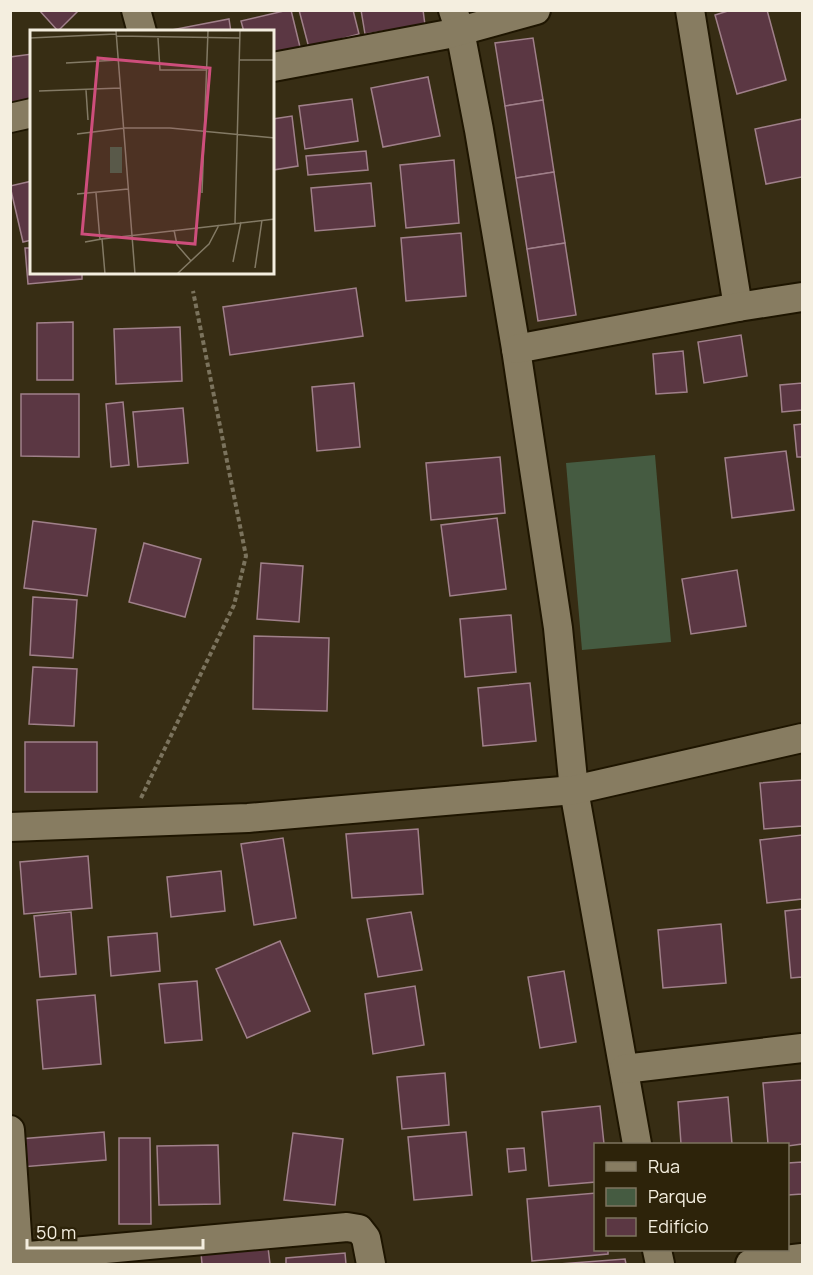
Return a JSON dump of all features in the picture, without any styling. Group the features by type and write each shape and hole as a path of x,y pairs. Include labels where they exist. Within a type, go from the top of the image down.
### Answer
{"street":[{"path":"136,10 141,30"},
{"path":"274,67 456,21 536,10"},
{"path":"690,10 738,307"},
{"path":"456,21 479,130 516,350 558,628 574,790 637,1143"},
{"path":"10,117 30,114"},
{"path":"516,350 738,307 802,297"},
{"path":"10,827 248,818 574,790 802,738"},
{"path":"624,1069 802,1048"},
{"path":"10,1130 19,1261 347,1227 360,1229 366,1238 371,1264"},
{"path":"750,1264 802,1258"}],"path":[{"path":"129,823 234,605 246,556 193,291"}],"green space":[{"path":"655,455 671,642 582,650 566,463"}],"building":[{"path":"39,10 79,10 59,30"},
{"path":"291,10 300,47 274,53 274,30 243,30 241,21"},
{"path":"299,10 353,10 359,34 309,48"},
{"path":"361,10 423,10 425,25 365,34"},
{"path":"731,10 767,10 786,80 737,94 715,15"},
{"path":"229,19 231,30 171,30"},
{"path":"533,38 543,100 505,106 495,43"},
{"path":"30,54 30,99 10,103 10,57"},
{"path":"428,77 440,136 383,147 371,88"},
{"path":"352,99 358,141 305,149 299,106"},
{"path":"543,100 554,172 516,178 505,106"},
{"path":"292,116 298,166 274,170 274,119"},
{"path":"802,119 802,177 766,184 755,129"},
{"path":"366,151 368,170 308,175 306,156"},
{"path":"454,160 459,223 406,228 400,165"},
{"path":"554,172 565,243 527,249 516,178"},
{"path":"30,181 30,240 23,242 10,186"},
{"path":"371,183 375,226 315,231 311,188"},
{"path":"461,233 466,296 406,301 401,238"},
{"path":"565,243 576,315 538,321 527,249"},
{"path":"25,248 30,248 30,274 82,274 82,279 28,284"},
{"path":"356,288 363,336 230,355 223,307"},
{"path":"73,322 73,380 37,380 37,323"},
{"path":"180,327 182,381 116,384 114,329"},
{"path":"741,335 747,376 704,383 698,342"},
{"path":"683,351 687,392 656,394 653,354"},
{"path":"354,383 360,447 317,451 312,387"},
{"path":"802,383 802,410 782,412 780,385"},
{"path":"21,394 79,394 79,457 21,456"},
{"path":"123,402 129,465 111,467 106,404"},
{"path":"183,408 188,463 138,467 133,412"},
{"path":"802,424 802,457 797,457 794,425"},
{"path":"786,451 794,510 732,518 725,458"},
{"path":"500,457 505,513 431,520 426,463"},
{"path":"497,518 506,589 450,596 441,525"},
{"path":"33,521 96,529 87,596 24,588"},
{"path":"144,543 201,559 185,617 129,602"},
{"path":"261,563 303,566 299,622 257,619"},
{"path":"737,570 746,626 691,634 682,579"},
{"path":"33,597 77,600 73,658 30,655"},
{"path":"511,615 516,672 465,677 460,619"},
{"path":"254,636 329,638 327,711 253,709"},
{"path":"33,667 77,669 74,726 29,724"},
{"path":"530,683 536,741 483,746 478,688"},
{"path":"25,742 97,742 97,792 25,792"},
{"path":"802,780 802,826 764,829 760,783"},
{"path":"418,829 423,894 352,898 346,834"},
{"path":"802,835 802,899 767,903 760,840"},
{"path":"283,838 296,918 254,925 241,844"},
{"path":"88,856 92,908 24,914 20,862"},
{"path":"221,871 225,911 171,917 167,877"},
{"path":"802,909 802,977 791,978 785,911"},
{"path":"71,912 76,974 40,977 34,916"},
{"path":"411,912 422,970 378,977 367,919"},
{"path":"721,924 726,983 663,988 658,930"},
{"path":"157,933 160,971 111,976 108,937"},
{"path":"280,941 310,1011 247,1038 216,969"},
{"path":"564,971 576,1042 540,1048 528,977"},
{"path":"197,981 202,1040 165,1043 159,984"},
{"path":"415,986 424,1045 373,1054 365,994"},
{"path":"95,995 101,1064 43,1069 37,1000"},
{"path":"445,1073 449,1125 402,1129 397,1077"},
{"path":"802,1080 802,1144 789,1146 789,1143 768,1143 763,1083"},
{"path":"728,1097 732,1143 681,1143 678,1102"},
{"path":"600,1106 604,1143 594,1143 594,1182 549,1186 542,1112"},
{"path":"104,1132 106,1160 21,1167 19,1139"},
{"path":"466,1132 472,1195 414,1200 408,1137"},
{"path":"293,1133 343,1139 335,1205 284,1200"},
{"path":"119,1138 150,1138 151,1224 119,1224"},
{"path":"218,1145 220,1204 159,1205 157,1146"},
{"path":"524,1148 526,1170 509,1172 507,1149"},
{"path":"802,1162 802,1194 789,1195 789,1163"},
{"path":"594,1193 594,1251 608,1251 608,1254 532,1261 527,1199"},
{"path":"268,1247 270,1264 202,1264 201,1253"},
{"path":"345,1253 346,1264 286,1264 286,1258"},
{"path":"625,1259 626,1264 559,1264"}]}
